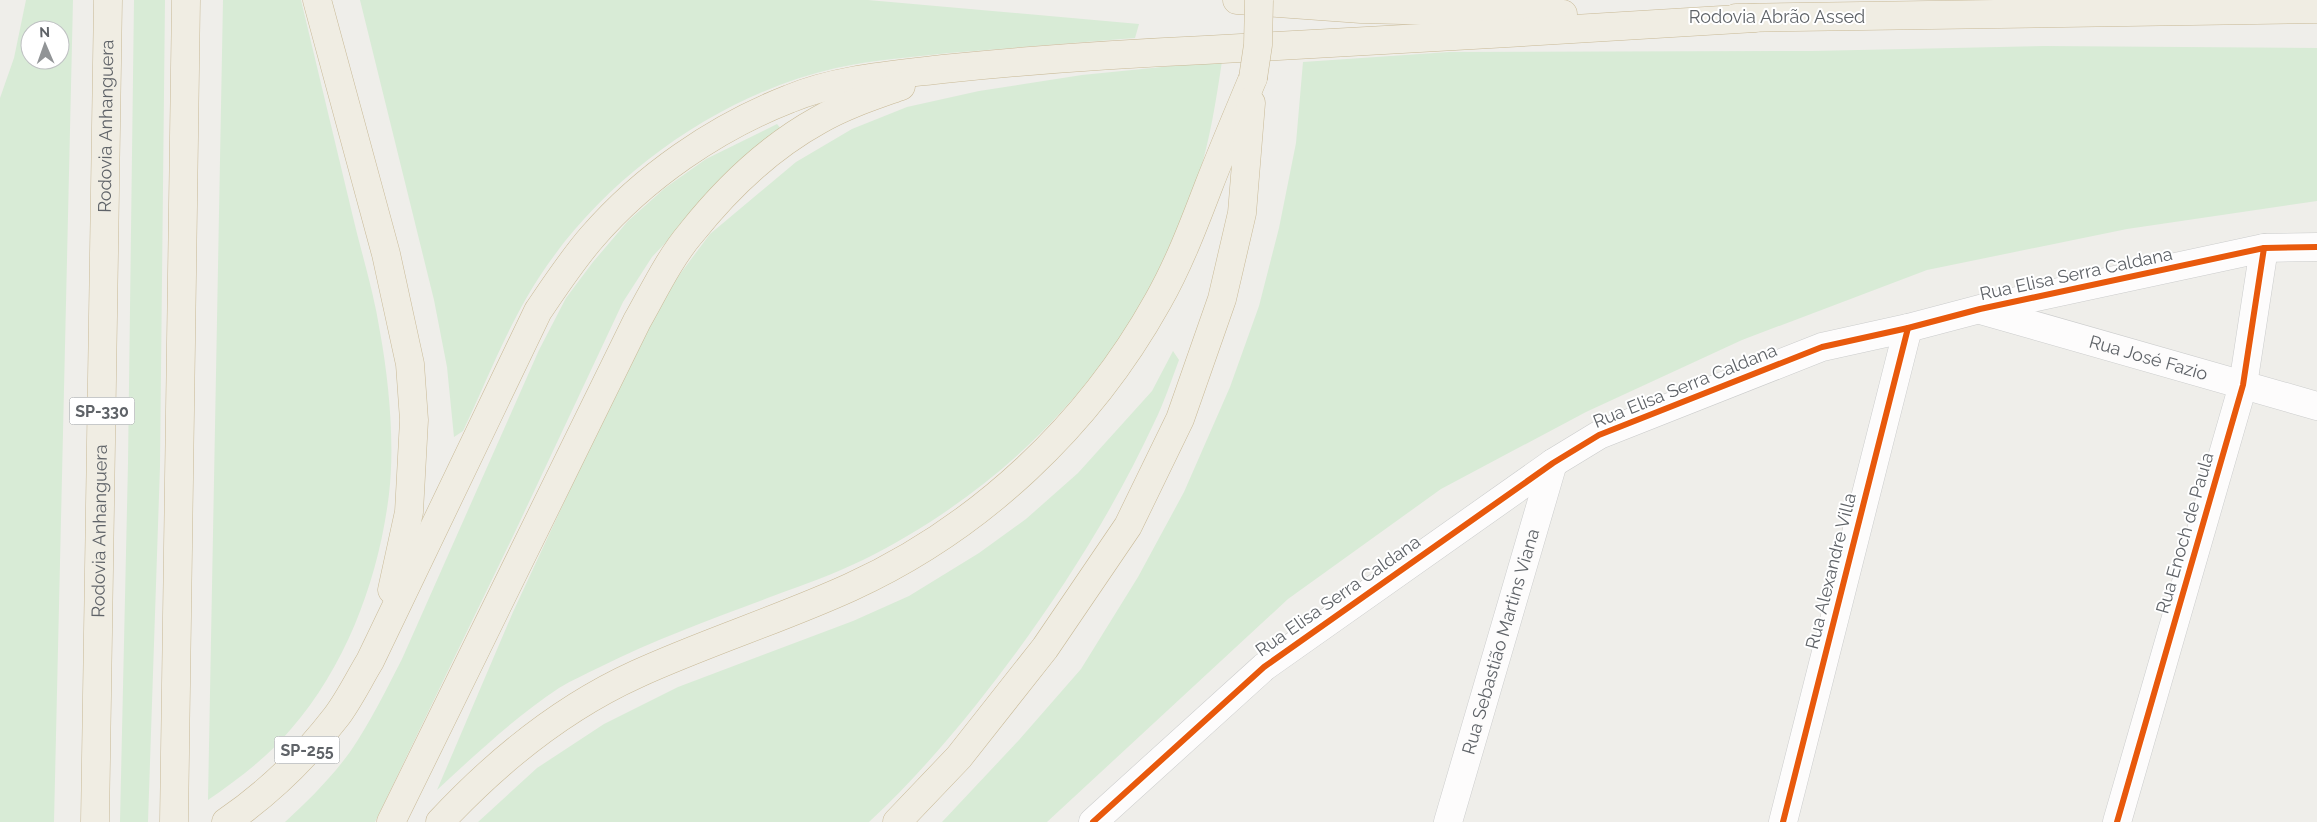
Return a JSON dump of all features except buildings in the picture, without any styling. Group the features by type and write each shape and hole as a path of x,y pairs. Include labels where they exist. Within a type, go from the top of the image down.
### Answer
{"highway":[{"name":"Rodovia Anhanguera","path":"95,822 108,0"},
{"path":"174,822 186,0"},
{"path":"317,0 386,254 410,364 414,420 409,512 376,649"},
{"name":"Rodovia Abrão Assed","path":"1237,0 1361,9 1755,18 2309,10"},
{"path":"897,822 960,757 1044,648 1128,526 1180,419 1222,299 1242,213 1253,78 1258,45 1259,0"},
{"path":"376,649 538,311 565,270 592,236 623,205 660,173 703,143 790,98 880,76 1031,60 1755,18"},
{"path":"391,822 628,338 662,275 690,234 732,186 783,143 820,119 863,100 949,69"},
{"path":"440,822 527,741 576,706 635,674 851,587 951,531 1013,482 1066,429 1115,370 1159,300 1191,230 1253,78"},
{"name":"SP-255","path":"226,822 267,790 296,762 337,716 376,649"}],"street":[{"name":"Rua Elisa Serra Caldana","path":"1093,822 1264,667 1553,463 1599,435 1822,347 1980,310 2264,248 2317,247"},
{"name":"Rua Enoch de Paula","path":"2117,822 2243,386 2264,248"},
{"name":"Rua José Fazio","path":"1980,310 2317,406"},
{"name":"Rua Alexandre Villa","path":"1783,822 1908,328"},
{"name":"Rua Sebastião Martins Viana","path":"1448,822 1553,463"}],"green space":[{"path":"26,0 73,0 54,822 0,822 0,98 14,58 20,29 20,70 70,70 70,20 22,20"},
{"path":"134,0 165,0 160,466 148,822 120,822 128,463"},
{"path":"223,0 301,0 377,317 388,392 391,475 384,525 368,588 357,619 329,677 311,704 273,749 208,800"},
{"path":"360,0 868,0 1139,24 1135,38 949,53 836,68 790,81 744,100 700,124 659,152 620,184 584,219 553,257 518,313 463,431 454,437 447,367 434,300"},
{"path":"2044,46 2317,48 2317,201 2127,229 1927,270 1742,340 1586,412 1441,489 1288,599 1047,822 942,822 1019,740 1081,669 1138,577 1184,492 1230,387 1259,306 1279,228 1296,143 1303,62 1449,52 1812,51"},
{"path":"1222,61 1215,106 1202,164 1175,240 1145,298 1110,353 1069,403 1024,449 974,491 920,528 863,560 664,638 564,685 511,724 437,790 513,612 647,324 671,286 710,234 796,162 852,129 907,107 979,91 1082,75"},
{"path":"777,124 785,134 722,183 652,257 623,302 375,822 285,822 319,789 343,762 378,706 402,659 539,350 566,298 593,262 628,221 665,188 706,159"},
{"path":"1173,351 1179,360 1158,415 1136,461 1073,569 1002,672 976,705 925,765 869,822 478,822 537,768 604,724 678,687 853,621 909,596 979,553 1026,519 1078,473 1152,391"}],"cycle path":[{"path":"1093,822 1264,667 1553,463 1599,435 1822,347 1908,328 1980,309 2264,248 2317,247"},
{"path":"2117,822 2243,385 2264,248"},
{"path":"1783,822 1908,328"}]}
